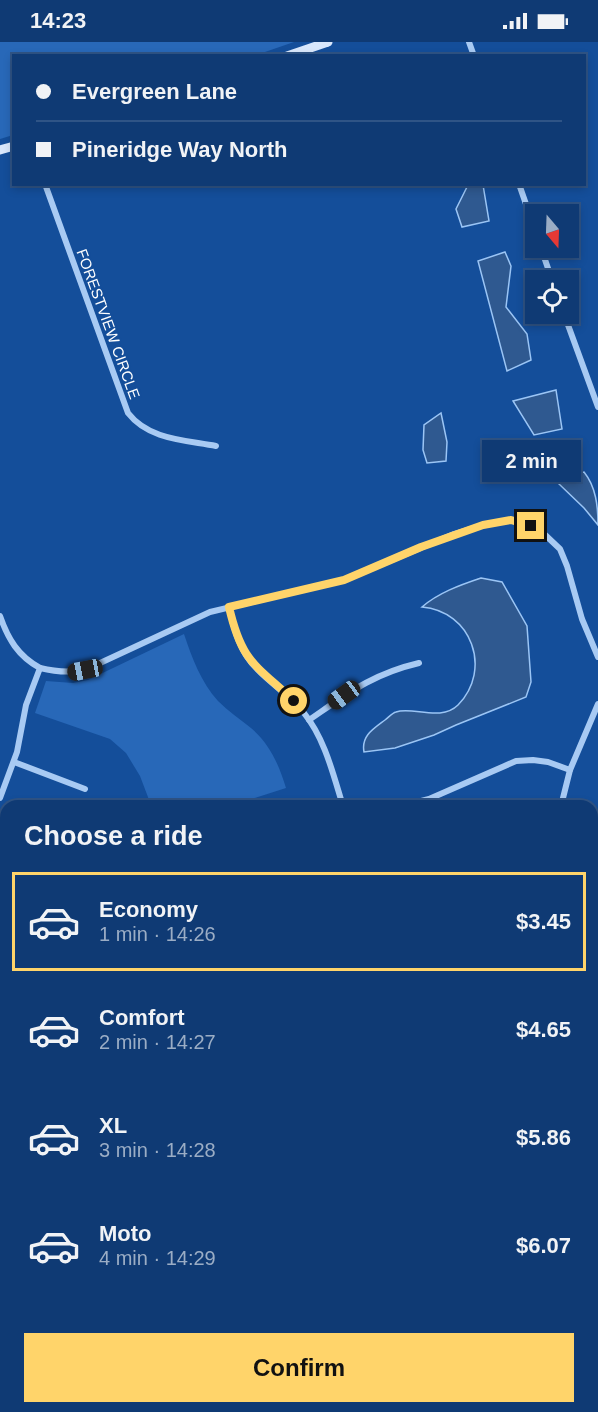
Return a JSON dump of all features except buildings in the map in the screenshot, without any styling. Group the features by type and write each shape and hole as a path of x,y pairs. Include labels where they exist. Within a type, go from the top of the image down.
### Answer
{"main road":[{"path":"293,54 328,42"}],"street":[{"name":"FORESTVIEW CIRCLE","path":"46,186 128,413 144,429 156,434 216,446"},
{"path":"520,186 526,204"},
{"path":"568,324 598,406"},
{"path":"0,616 15,648 31,663 55,672 70,673 85,670 191,620 229,607 344,580 454,534 511,520 540,530 560,549 582,619 598,657"},
{"path":"229,607 235,632 248,659 294,701 309,720 324,747 341,800"},
{"path":"309,720 362,684 381,674 419,663"},
{"path":"0,798 14,762 26,705 40,668"},
{"path":"562,800 570,770 598,704"},
{"path":"425,800 516,761 548,762 570,770"},
{"path":"14,762 85,789"}],"shaded area":[{"path":"0,42 294,42 259,54 12,54 12,135 0,139"},
{"path":"468,186 483,186 489,221 462,227 456,209"},
{"path":"505,252 511,266 506,307 527,334 531,360 507,371 478,261"},
{"path":"556,390 562,429 534,435 513,401"},
{"path":"441,413 447,442 446,461 427,463 423,450 424,425"},
{"path":"584,472 595,497 598,525 559,484 565,477"},
{"path":"481,578 502,582 527,626 531,682 526,697 434,735 395,748 364,752 366,737 393,713 410,711 435,713 451,710 469,691 474,675 475,659 472,644 464,630 453,619 439,611 422,607 442,594"},
{"path":"184,634 207,686 218,701 264,741 277,763 286,788 249,800 149,800 140,776 126,753 110,739 35,713 46,681 73,683 88,680"}],"route":[{"path":"294,701 281,688 267,679 248,659 235,632 229,607 344,580 421,547 483,525 511,520 531,526"}]}
